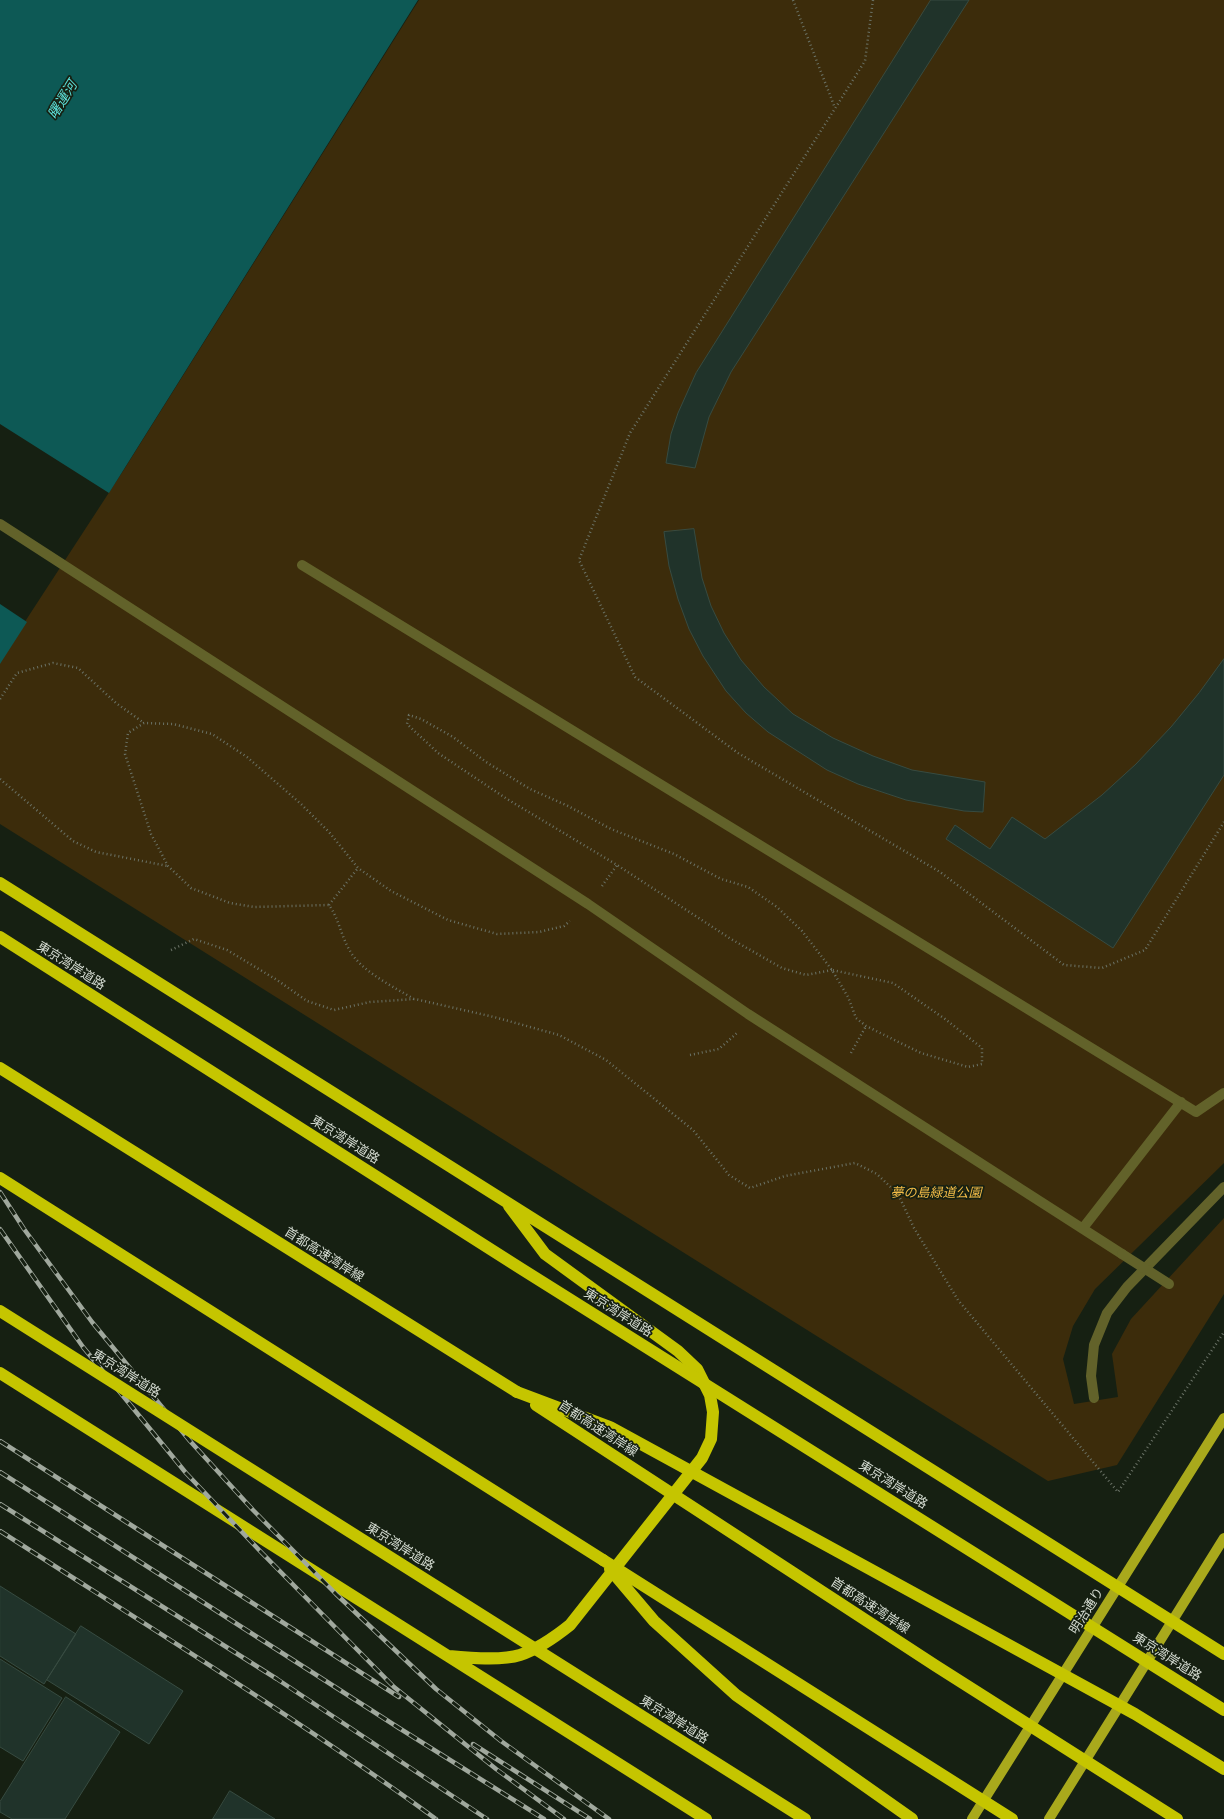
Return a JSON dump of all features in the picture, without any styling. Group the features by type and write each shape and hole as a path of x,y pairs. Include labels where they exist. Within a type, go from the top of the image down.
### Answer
{"highway":[{"path":"0,883 1224,1654"},
{"name":"東京湾岸道路","path":"0,937 520,1268 1224,1710"},
{"name":"首都高速湾岸線","path":"0,1068 517,1392 930,1662 1177,1819"},
{"path":"0,1178 1012,1819"},
{"path":"446,1656 483,1659 519,1655 551,1640 570,1625 702,1458 711,1439 713,1412 710,1395 697,1369 678,1351 545,1254 505,1201"},
{"name":"東京湾岸道路","path":"0,1312 805,1819"},
{"path":"0,1373 706,1819"},
{"path":"517,1392 610,1427 1135,1714 1224,1768"},
{"path":"603,1560 654,1621 736,1695 912,1819"}],"main road":[{"name":"明治通り","path":"972,1819 1224,1418"},
{"path":"1049,1819 1224,1538"}],"lane":[{"path":"0,524 588,904 748,1014 842,1073 1168,1284"},
{"path":"302,565 1196,1112 1224,1093"},
{"path":"1082,1228 1181,1102"},
{"path":"1094,1398 1091,1376 1094,1345 1108,1313 1127,1286 1224,1187"}],"path":[{"path":"793,0 835,108"},
{"path":"873,0 865,61 630,433 579,560 635,677 738,753 940,872 1064,965 1102,968 1145,950 1224,822"},
{"path":"0,699 17,673 53,663 78,668 116,703 144,723 173,724 212,734 247,757 301,804 329,832 358,868 391,891 448,920 497,934 539,932 564,926 588,904 617,866"},
{"path":"832,970 806,975 782,968 731,939 617,866 507,799 438,753 407,724 409,715 421,719 454,737 486,762 530,789 568,806 611,829 674,854 721,878 748,887 777,907 802,932 832,970 848,997 856,1018 866,1026 921,1054 945,1062 968,1067 982,1064 982,1048 945,1019 893,984 832,970"},
{"path":"144,723 128,733 125,754 151,834 168,866 191,888 230,903 254,907 329,905"},
{"path":"0,779 73,841 96,852 168,866"},
{"path":"329,905 358,868"},
{"path":"329,905 336,914 350,951 366,968 390,986 415,999 494,1017 559,1035 606,1060 693,1130 729,1175 750,1188 786,1176 855,1163 876,1174 898,1194 914,1228 958,1300 1118,1492 1224,1332"},
{"path":"171,950 194,939 227,950 277,980 307,1001 334,1010 370,1002 415,999"},
{"path":"690,1055 719,1049 735,1036 748,1014"},
{"path":"842,1073 866,1026"}],"green space":[{"name":"夢の島緑道公園","path":"419,0 1224,0 1224,1163 1095,1289 1073,1326 1063,1359 1074,1404 1118,1397 1112,1354 1131,1319 1224,1218 1224,1294 1117,1465 1048,1481 0,824 0,660 125,468"}],"water":[{"name":"曙運河","path":"0,0 418,0 109,493 0,424"},
{"path":"0,604 27,622 0,664"}],"building":[{"path":"931,0 969,0 731,372 709,417 695,468 666,463 671,434 678,413 696,373"},
{"path":"694,529 702,578 711,606 724,633 741,660 764,687 793,714 833,738 873,756 912,770 985,782 983,812 964,811 906,800 858,784 827,770 768,732 746,713 726,691 703,656 689,629 678,599 669,566 664,532"},
{"path":"1224,659 1224,775 1113,948 946,839 955,825 990,849 1012,817 1045,839 1102,795 1136,764 1171,727"},
{"path":"0,1586 76,1634 44,1684 0,1656"},
{"path":"81,1626 183,1691 149,1744 47,1680"},
{"path":"0,1659 62,1698 23,1761 0,1747"},
{"path":"66,1697 120,1732 65,1819 12,1819 0,1812 0,1802"},
{"path":"230,1791 275,1819 213,1819"}],"railway":[{"path":"0,1192 24,1229 92,1322 190,1441 253,1510 336,1594 436,1689 501,1741 609,1819"},
{"path":"0,1229 83,1347 186,1473 260,1551 394,1687 496,1769 564,1819"},
{"path":"0,1441 399,1697"},
{"path":"0,1472 399,1728 544,1819"},
{"path":"0,1504 277,1679 487,1819"},
{"path":"0,1531 275,1708 383,1781 436,1819"},
{"path":"473,1744 590,1819"}]}
